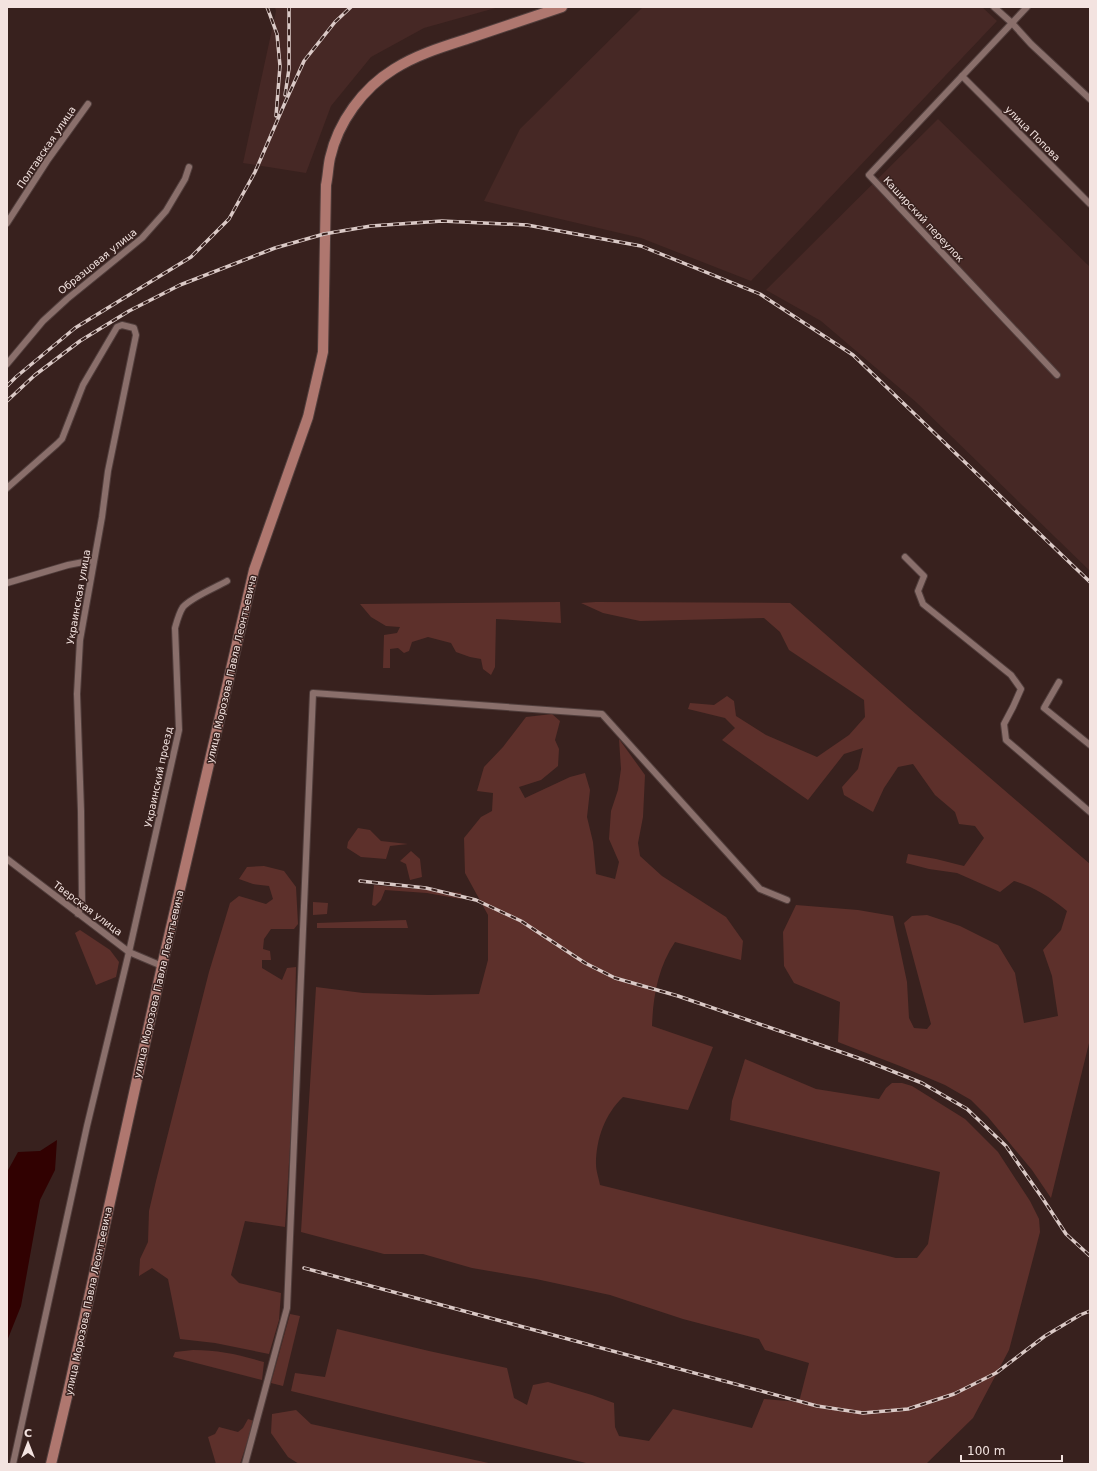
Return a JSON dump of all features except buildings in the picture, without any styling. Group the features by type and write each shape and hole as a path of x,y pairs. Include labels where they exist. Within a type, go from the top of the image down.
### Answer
{"main road":[{"name":"улица Морозова Павла Леонтьевича","path":"51,1462 69,1388 162,966 254,570 308,417 323,352 326,185 330,158 340,130 348,115 360,99 375,84 394,69 419,56 562,7"}],"street":[{"path":"994,7 1090,99"},
{"name":"Каширский переулок","path":"1026,7 869,176 1057,375"},
{"name":"улица Попова","path":"962,76 1090,204"},
{"name":"Полтавская улица","path":"7,223 47,161 88,104"},
{"name":"Образцовая улица","path":"7,364 43,321 67,299 142,238 166,211 185,179 189,167"},
{"name":"Украинская улица","path":"7,488 58,444 62,438 83,385 117,327 122,325 134,328 136,335 108,471 102,517 80,640 76,694 81,811 82,902 78,914"},
{"path":"905,557 924,576 918,591 922,604 1011,675 1021,689 1014,707 1004,724 1006,740 1090,812"},
{"path":"7,583 68,565 94,560"},
{"name":"Украинский проезд","path":"13,1464 87,1126 129,952 179,730 175,628 178,616 184,607 194,599 227,581"},
{"path":"1059,682 1044,708 1090,745"},
{"path":"245,1464 287,1308 313,693 602,714 760,889 786,900"},
{"name":"Тверская улица","path":"7,859 129,952 162,966"}],"shaded area":[{"path":"275,7 499,7 424,28 371,57 331,106 306,173 243,163 276,11"},
{"path":"643,7 982,7 997,21 751,281 641,238 484,201 520,129"},
{"path":"938,119 1090,267 1090,571 916,402 821,321 766,290"},
{"path":"560,602 561,623 496,619 495,667 491,675 483,669 481,659 456,652 451,643 428,637 412,642 409,651 404,653 398,648 390,649 390,668 383,668 384,635 397,633 400,627 386,626 371,617 360,604"},
{"path":"581,603 790,603 1090,864 1090,1039 1051,1198 1032,1170 988,1117 971,1100 945,1085 838,1042 840,1002 794,983 784,966 783,932 796,905 858,910 893,916 907,982 909,1018 914,1028 927,1029 931,1024 904,923 912,916 927,915 960,926 998,945 1015,973 1024,1023 1058,1016 1052,976 1043,950 1061,930 1067,911 1042,893 1014,881 1000,892 957,873 929,869 906,863 908,854 964,866 984,838 975,826 959,824 955,812 935,795 913,764 898,767 884,788 873,812 844,795 842,787 858,769 863,748 844,754 808,800 722,740 735,728 725,718 688,709 690,703 714,705 727,696 734,701 736,716 766,735 817,757 849,735 865,717 864,700 789,650 780,632 764,618 640,621 603,613"},
{"path":"552,714 560,721 555,740 559,749 558,766 541,780 519,787 525,798 570,777 585,773 590,790 587,817 593,842 596,874 615,879 619,862 609,839 611,811 618,790 621,769 619,739 645,775 643,817 638,843 640,856 662,876 726,917 743,941 741,960 675,942 669,952 664,962 655,993 652,1026 713,1047 688,1110 623,1097 611,1111 600,1136 596,1155 596,1167 600,1185 896,1258 917,1258 928,1244 940,1172 730,1120 732,1101 745,1059 816,1089 879,1099 886,1088 892,1083 902,1083 912,1086 965,1119 998,1152 1030,1201 1039,1219 1040,1232 1009,1350 973,1418 926,1464 590,1464 291,1391 295,1373 325,1377 337,1329 507,1368 514,1398 527,1405 533,1385 548,1382 592,1395 614,1403 615,1427 619,1436 649,1441 673,1409 752,1428 764,1399 799,1402 809,1363 765,1350 759,1339 683,1319 610,1295 536,1279 472,1268 423,1254 384,1254 301,1232 316,987 363,993 429,995 479,994 488,960 488,915 465,873 464,838 481,817 492,811 493,793 477,791 484,767 503,747 526,717"},
{"path":"358,828 370,830 381,841 408,844 390,846 386,859 361,857 347,848 348,842"},
{"path":"411,851 420,859 422,877 410,880 406,864 400,861"},
{"path":"264,866 284,871 296,887 298,924 294,929 271,929 264,939 263,949 270,951 271,960 262,960 262,968 282,980 287,968 296,967 293,1099 285,1227 245,1221 231,1275 239,1283 281,1293 279,1320 269,1354 215,1343 180,1339 168,1279 152,1268 139,1276 140,1259 148,1242 149,1211 156,1181 209,972 230,903 239,896 266,904 273,899 269,886 253,884 239,879 247,867"},
{"path":"374,885 461,893 461,899 427,893 385,890 381,900 375,906 372,905"},
{"path":"313,902 328,903 327,914 313,915"},
{"path":"406,920 408,928 317,928 317,923"},
{"path":"80,930 110,950 119,962 116,977 96,985 75,933"},
{"path":"57,1140 55,1170 40,1200 21,1306 7,1341 7,1172 18,1152 40,1151"},
{"path":"290,1314 300,1316 283,1386 271,1383"},
{"path":"193,1350 229,1353 264,1362 262,1380 173,1357 175,1352"},
{"path":"296,1410 311,1424 493,1464 299,1464 288,1457 271,1433 272,1414"},
{"path":"248,1419 254,1421 240,1464 216,1464 208,1437 215,1434 219,1427 238,1432 243,1428"}],"railway":[{"path":"267,7 277,34 280,66 276,116"},
{"path":"285,95 289,69 289,7"},
{"path":"7,386 75,328 191,257 229,219 255,172 304,61 335,22 351,7"},
{"path":"7,401 35,375 80,341 129,311 180,285 275,248 324,234 371,226 442,221 527,225 641,246 760,294 853,355 1090,582"},
{"path":"360,881 426,888 476,900 521,921 585,963 615,978 678,996 864,1060 922,1083 967,1109 1006,1146 1066,1234 1090,1256"},
{"path":"304,1268 817,1406 863,1413 908,1409 954,1394 996,1373 1045,1336 1080,1315 1090,1311"}]}
